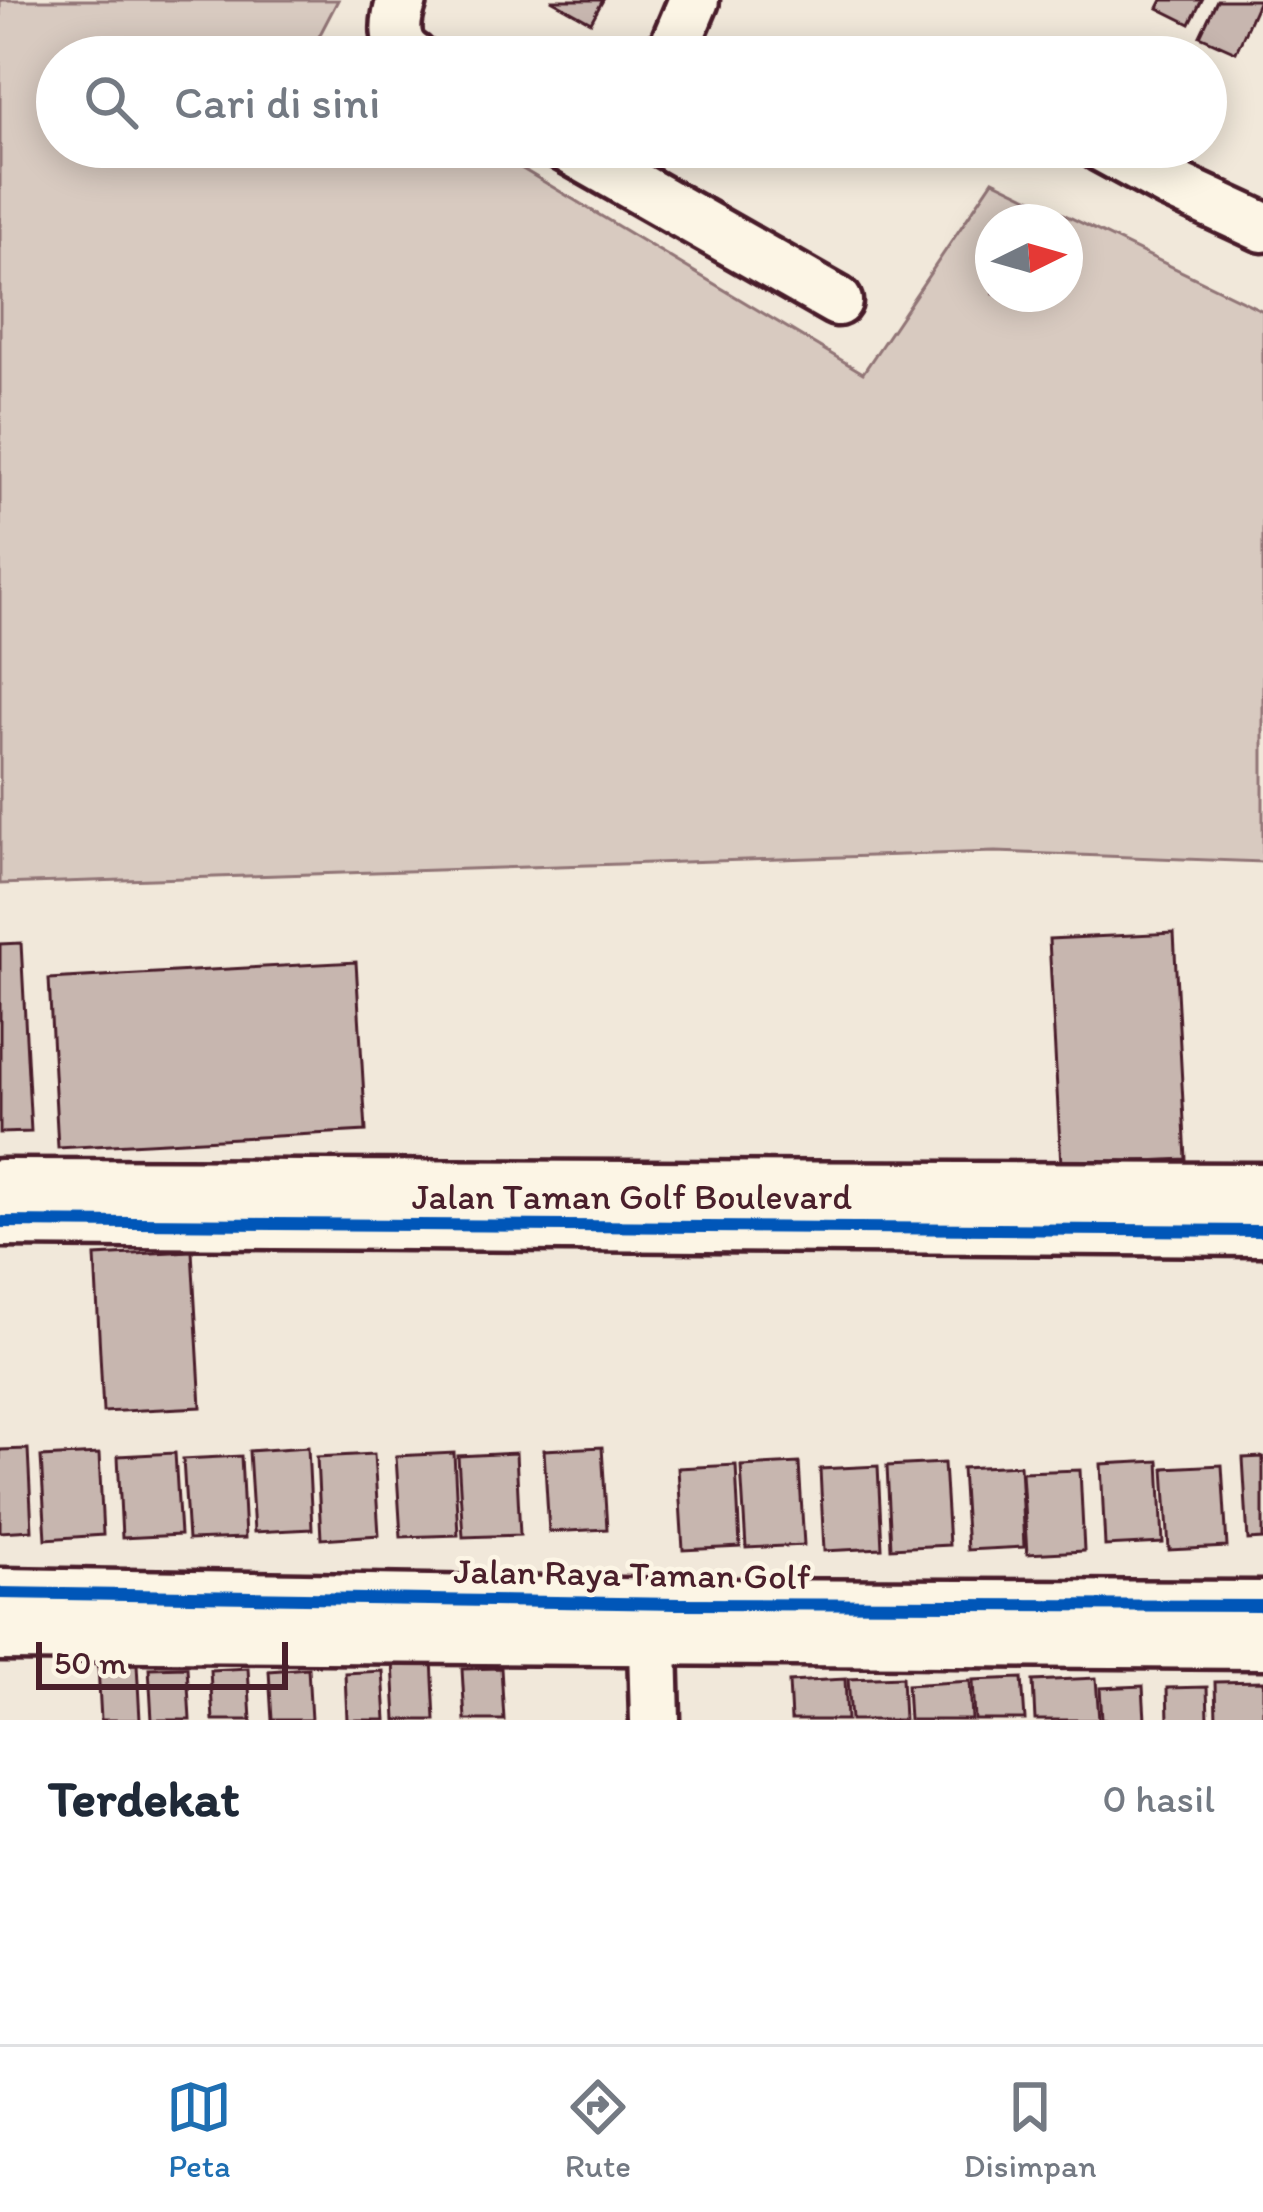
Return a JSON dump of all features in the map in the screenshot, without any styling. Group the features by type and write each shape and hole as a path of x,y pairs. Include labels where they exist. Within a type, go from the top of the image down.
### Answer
{"street":[{"path":"396,36 402,0"},
{"path":"679,36 694,0"},
{"path":"634,168 837,301"},
{"path":"1141,168 1263,227"},
{"name":"Jalan Taman Golf Boulevard","path":"0,1184 1263,1188"},
{"name":"Jalan Taman Golf Boulevard","path":"0,1222 1263,1231"},
{"name":"Jalan Raya Taman Golf","path":"0,1593 1263,1644"},
{"name":"Jalan Raya Taman Golf","path":"0,1636 1263,1606"},
{"path":"652,1622 655,1720"}],"shaded area":[{"path":"0,0 338,0 319,36 36,36 36,168 521,168 863,373 975,207 975,312 1083,312 1083,224 1263,311 1263,862 995,852 0,884"},
{"path":"993,180 1042,204 977,204"}],"building":[{"path":"551,0 603,0 591,22"},
{"path":"1162,0 1202,0 1190,24 1158,8"},
{"path":"1217,0 1259,0 1236,52 1227,48 1227,36 1200,36"},
{"path":"1174,933 1186,1159 1061,1165 1049,939"},
{"path":"21,943 31,1132 0,1133 0,944"},
{"path":"356,962 366,1131 58,1148 49,979"},
{"path":"192,1251 201,1407 103,1412 95,1256"},
{"path":"308,1447 312,1529 254,1532 249,1451"},
{"path":"602,1447 607,1529 549,1532 544,1450"},
{"path":"28,1449 32,1530 0,1532 0,1450"},
{"path":"175,1453 180,1535 122,1538 118,1456"},
{"path":"454,1453 458,1535 401,1537 396,1456"},
{"path":"516,1453 520,1535 463,1537 458,1456"},
{"path":"99,1454 103,1535 46,1539 41,1457"},
{"path":"374,1454 379,1535 321,1539 317,1457"},
{"path":"241,1456 245,1538 188,1540 183,1459"},
{"path":"1263,1457 1263,1539 1248,1540 1243,1458"},
{"path":"1159,1461 1163,1543 1105,1546 1101,1464"},
{"path":"799,1463 804,1545 746,1548 741,1466"},
{"path":"944,1463 949,1545 891,1548 887,1466"},
{"path":"736,1465 740,1547 683,1550 678,1468"},
{"path":"1020,1465 1024,1547 967,1550 962,1468"},
{"path":"1222,1465 1227,1547 1169,1550 1164,1468"},
{"path":"878,1466 882,1548 824,1551 820,1469"},
{"path":"1080,1470 1084,1551 1027,1554 1022,1472"},
{"path":"432,1659 435,1720 396,1720 393,1662"},
{"path":"137,1664 140,1720 101,1720 98,1666"},
{"path":"187,1667 190,1720 152,1720 149,1668"},
{"path":"248,1668 251,1720 213,1720 210,1670"},
{"path":"308,1668 311,1720 272,1720 269,1671"},
{"path":"501,1668 504,1720 465,1720 462,1669"},
{"path":"383,1671 386,1720 347,1720 345,1673"},
{"path":"902,1677 904,1720 851,1720 848,1679"},
{"path":"1022,1678 1025,1720 975,1720 973,1680"},
{"path":"1096,1678 1099,1720 1035,1720 1033,1681"},
{"path":"845,1679 847,1720 791,1720 789,1682"},
{"path":"970,1681 972,1720 909,1720 907,1685"},
{"path":"1263,1681 1263,1720 1216,1720 1215,1682"},
{"path":"1143,1686 1145,1720 1102,1720 1100,1688"},
{"path":"1207,1687 1208,1720 1168,1720 1167,1688"}],"cycle path":[{"path":"0,1222 1263,1231"},
{"path":"0,1593 678,1604 1263,1606"}]}
